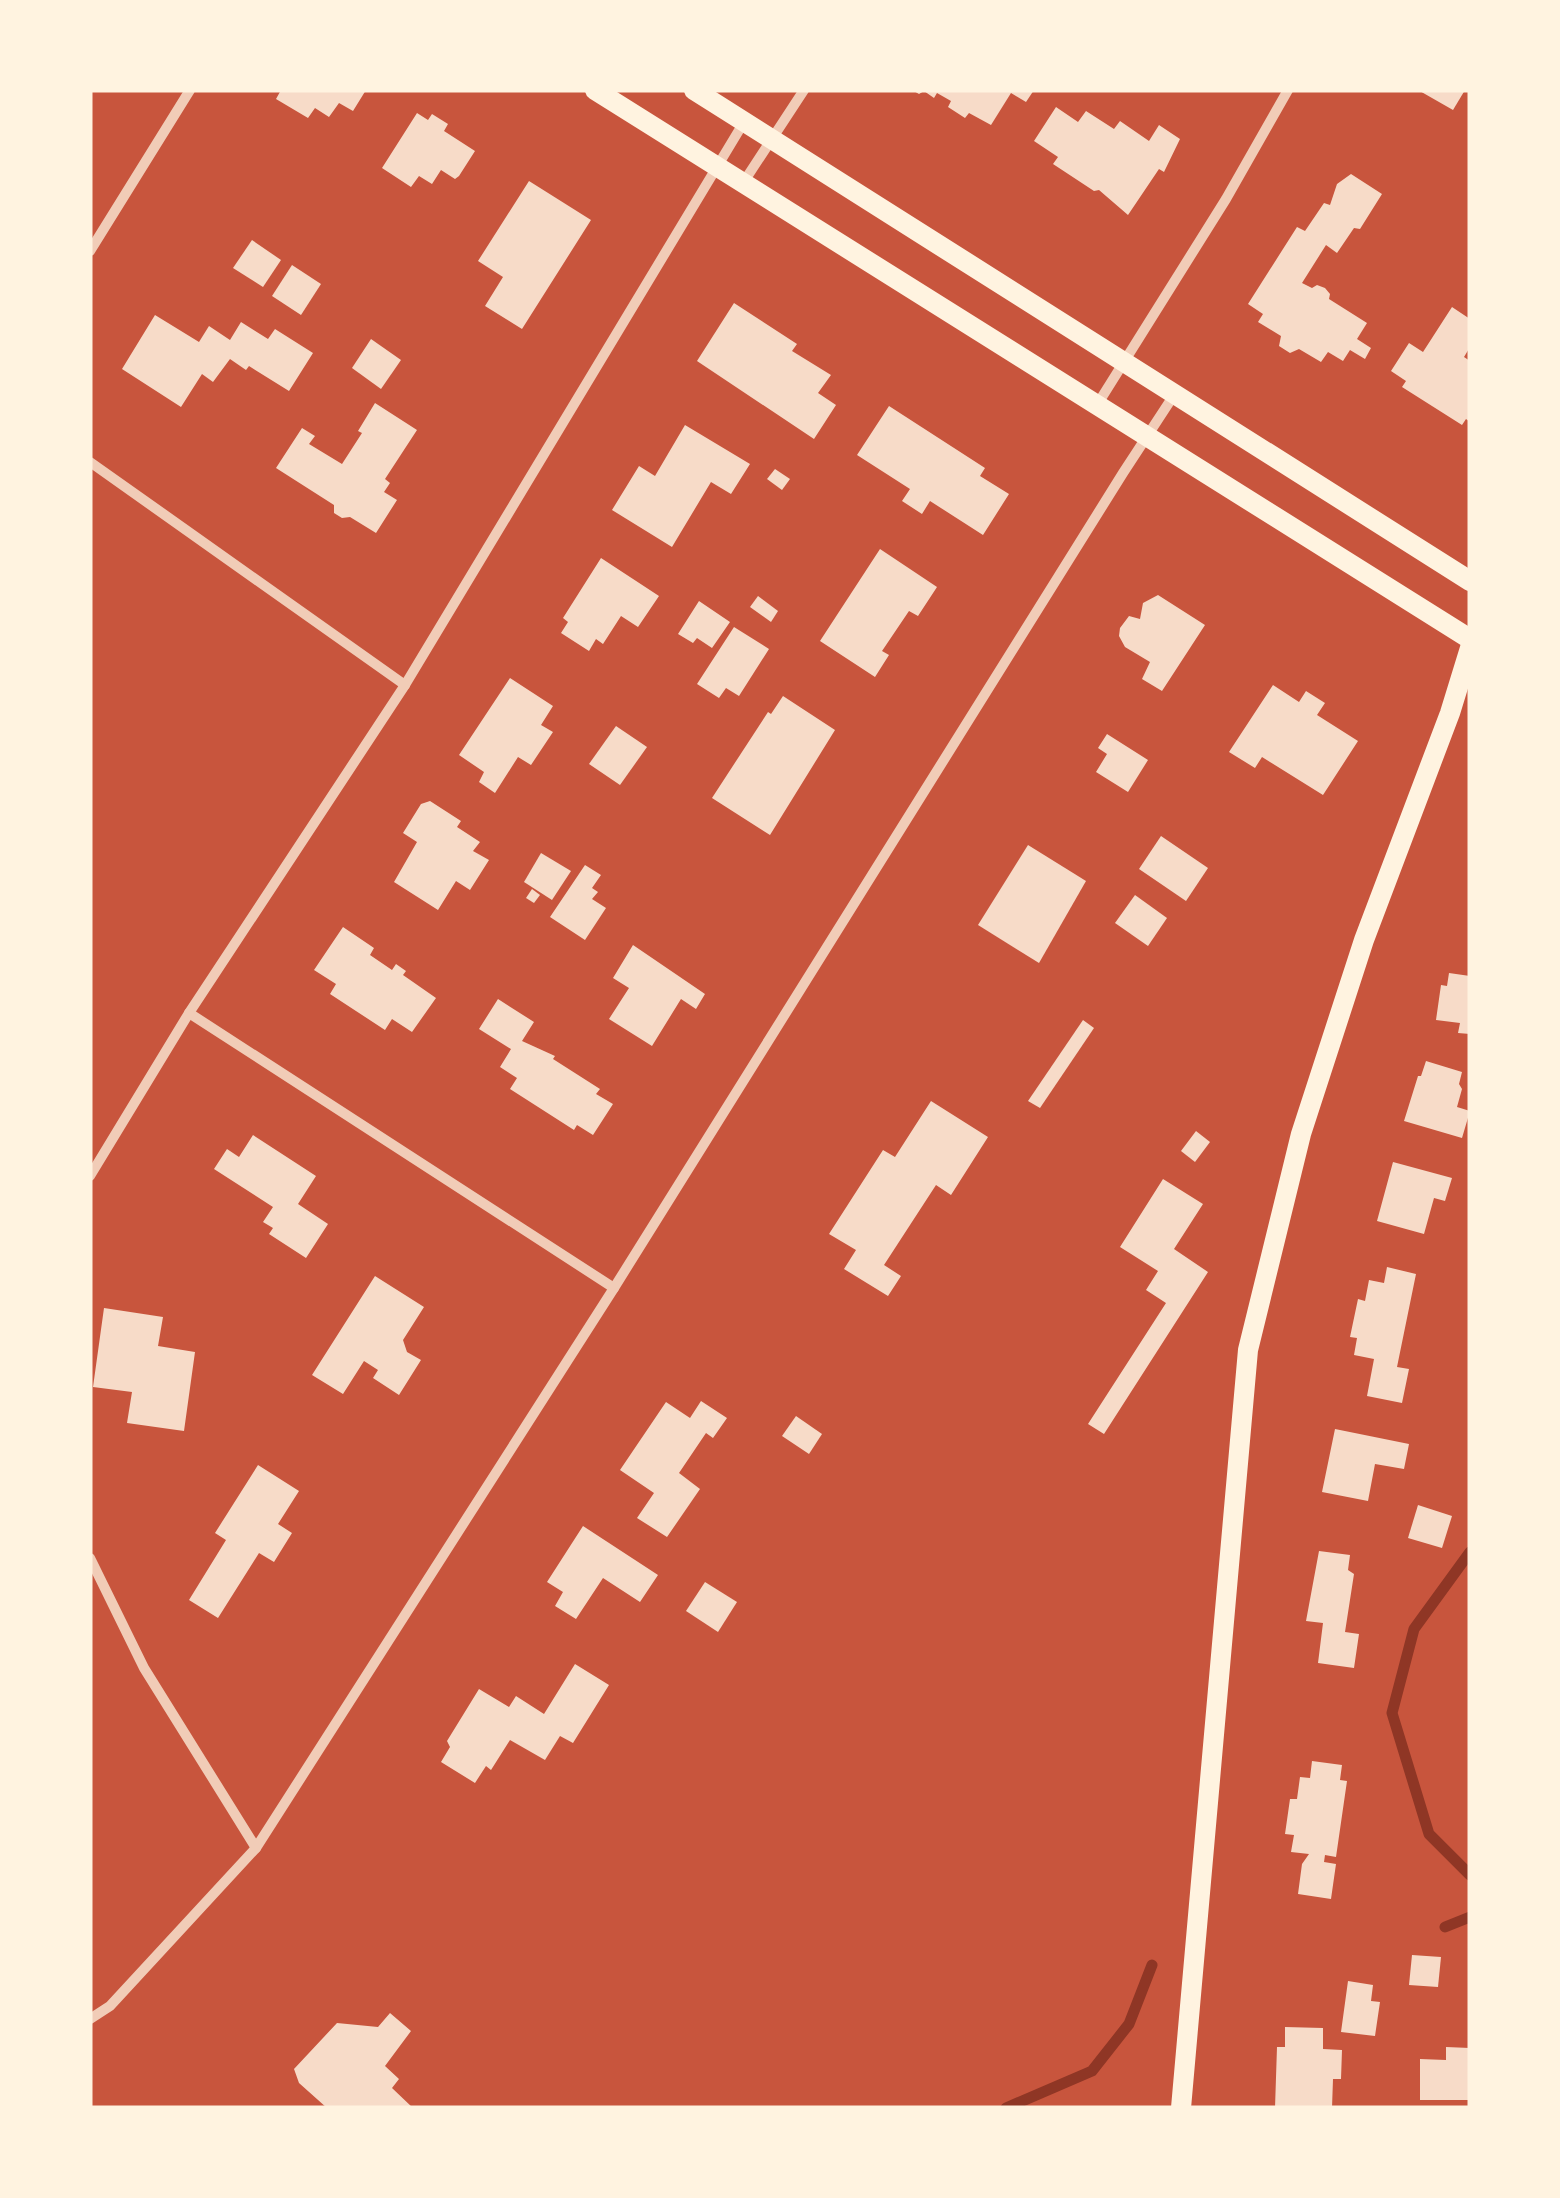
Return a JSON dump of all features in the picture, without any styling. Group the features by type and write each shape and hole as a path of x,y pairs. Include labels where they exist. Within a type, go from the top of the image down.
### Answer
{"main road":[{"path":"595,90 1470,639"},
{"path":"694,90 1470,580"},
{"path":"1181,2108 1248,1350 1301,1134 1364,940 1450,713 1470,648"}],"street":[{"path":"90,251 190,90"},
{"path":"744,184 804,90"},
{"path":"1096,405 1226,200 1288,90"},
{"path":"90,1176 189,1014 405,685 744,121"},
{"path":"90,2019 110,2006 256,1848 614,1288 1175,394"},
{"path":"90,462 405,685"},
{"path":"189,1014 614,1288"},
{"path":"90,1558 144,1668 256,1848"}],"building":[{"path":"281,90 366,90 353,111 339,103 329,117 315,108 308,118 276,99"},
{"path":"912,90 1034,90 1026,102 1011,93 991,125 969,113 965,118 948,107 951,101 937,93 934,98 924,91 919,94"},
{"path":"1418,90 1465,90 1453,110"},
{"path":"1056,107 1078,122 1086,111 1114,129 1120,121 1149,141 1159,125 1180,139 1164,172 1159,169 1128,215 1099,190 1094,191 1053,164 1058,157 1034,141"},
{"path":"417,113 428,120 432,114 448,124 444,131 475,151 455,179 441,170 432,184 419,176 411,187 382,168"},
{"path":"1351,174 1382,194 1360,229 1354,228 1337,253 1326,245 1302,283 1325,288 1329,299 1367,323 1357,339 1371,348 1365,359 1350,350 1343,361 1328,352 1321,362 1299,349 1290,353 1279,346 1281,336 1258,322 1263,314 1248,304 1297,227 1305,231 1324,203 1330,205 1337,184"},
{"path":"529,181 591,220 522,329 485,306 503,277 478,261"},
{"path":"252,240 281,260 263,287 233,268"},
{"path":"292,265 321,284 301,315 272,296"},
{"path":"734,303 797,344 792,351 831,375 818,393 836,405 814,439 697,361"},
{"path":"1452,307 1470,319 1470,347 1464,357 1470,361 1470,422 1466,419 1462,425 1402,387 1406,381 1391,371 1409,343 1423,352"},
{"path":"155,315 199,342 209,326 230,340 241,322 268,339 275,329 313,353 289,391 230,359 213,382 202,374 181,407 122,369"},
{"path":"371,339 401,360 381,389 352,368"},
{"path":"375,403 417,430 385,479 390,483 384,492 397,500 376,533 350,517 334,513 334,505 276,468 302,428 315,436 309,444 342,464"},
{"path":"889,406 985,468 980,476 1009,494 983,535 930,501 922,514 902,501 910,489 857,455"},
{"path":"685,425 750,464 731,494 711,482 672,547 612,510 639,466 655,476"},
{"path":"775,469 790,479 782,490 767,479"},
{"path":"880,549 937,587 918,616 909,611 882,651 889,655 875,677 820,641"},
{"path":"601,558 659,596 638,627 621,616 603,644 596,639 589,651 561,633 568,622 563,618"},
{"path":"1158,595 1205,625 1162,691 1142,679 1150,662 1125,647 1119,636 1129,616 1140,619 1143,603"},
{"path":"758,596 778,611 771,622 750,607"},
{"path":"699,601 730,622 712,648 697,638 693,643 678,634"},
{"path":"734,627 769,649 739,696 726,688 719,698 697,684"},
{"path":"510,678 553,706 541,725 553,732 531,765 518,757 495,793 479,782 484,772 459,755"},
{"path":"1273,685 1299,702 1306,691 1325,703 1317,715 1358,741 1323,795 1262,757 1255,768 1229,752"},
{"path":"783,696 835,730 770,835 712,798 768,712 771,714"},
{"path":"616,726 647,747 620,785 589,764"},
{"path":"1107,734 1148,760 1128,792 1096,772 1107,754 1098,748"},
{"path":"430,801 461,821 457,827 480,842 473,851 489,860 470,890 456,881 438,910 394,882 417,842 403,833 421,804"},
{"path":"1161,836 1208,868 1186,901 1139,869"},
{"path":"1028,845 1086,881 1039,963 978,925"},
{"path":"541,853 571,871 552,900 524,882"},
{"path":"585,865 601,875 592,888 598,892 592,899 606,908 585,940 550,917"},
{"path":"532,889 540,895 534,903 526,898"},
{"path":"1135,895 1167,918 1148,946 1115,923"},
{"path":"343,927 374,948 370,955 392,970 396,964 406,971 403,975 436,998 412,1032 392,1019 385,1030 330,994 336,984 314,970"},
{"path":"633,945 705,994 696,1009 681,999 652,1046 609,1019 629,988 613,978"},
{"path":"1449,973 1470,976 1470,1034 1458,1033 1460,1023 1436,1020 1441,985 1447,986"},
{"path":"498,999 534,1022 522,1041 555,1056 553,1059 600,1089 596,1094 613,1104 593,1135 577,1125 574,1130 510,1089 517,1078 500,1067 511,1049 479,1029"},
{"path":"1083,1020 1094,1028 1040,1108 1028,1101"},
{"path":"1426,1061 1462,1072 1457,1107 1470,1111 1462,1138 1404,1121"},
{"path":"931,1101 988,1137 951,1195 936,1185 884,1265 901,1276 888,1296 844,1269 856,1250 829,1234 883,1150 895,1157"},
{"path":"1196,1131 1210,1142 1195,1162 1181,1151"},
{"path":"253,1135 316,1176 298,1204 328,1224 306,1258 269,1234 273,1228 263,1222 273,1207 214,1169 227,1149 239,1157"},
{"path":"1393,1162 1452,1178 1445,1201 1434,1198 1424,1234 1377,1221"},
{"path":"1163,1179 1203,1204 1174,1249 1208,1272 1104,1434 1088,1424 1166,1303 1146,1290 1158,1271 1120,1247"},
{"path":"1387,1267 1416,1274 1397,1367 1409,1369 1402,1403 1367,1396 1374,1359 1354,1355 1357,1338 1350,1337 1358,1299 1365,1301 1369,1280 1384,1283"},
{"path":"375,1276 424,1307 403,1340 407,1352 421,1360 399,1395 373,1378 378,1370 364,1361 343,1394 312,1375"},
{"path":"104,1308 163,1317 158,1346 195,1352 184,1431 127,1423 132,1392 93,1387"},
{"path":"701,1401 727,1418 713,1438 706,1433 679,1473 700,1489 667,1537 637,1518 654,1493 620,1470 666,1402 690,1418"},
{"path":"796,1416 822,1434 809,1454 782,1436"},
{"path":"1335,1429 1409,1444 1404,1469 1375,1464 1368,1501 1322,1492"},
{"path":"258,1465 299,1491 278,1524 292,1533 274,1562 259,1553 218,1618 189,1600 226,1540 215,1533"},
{"path":"1418,1505 1452,1516 1442,1548 1408,1538"},
{"path":"583,1526 658,1575 640,1602 603,1578 576,1619 555,1606 563,1592 547,1582"},
{"path":"1319,1551 1350,1555 1348,1570 1354,1574 1345,1632 1359,1634 1354,1668 1318,1663 1323,1623 1306,1621"},
{"path":"705,1582 737,1602 718,1632 686,1611"},
{"path":"575,1664 609,1685 573,1743 560,1736 545,1760 510,1740 491,1770 486,1766 475,1783 441,1762 450,1747 447,1741 479,1689 509,1707 516,1696 544,1714"},
{"path":"1312,1761 1342,1765 1340,1780 1347,1781 1336,1857 1325,1855 1324,1862 1336,1864 1331,1899 1298,1894 1302,1864 1309,1854 1291,1852 1294,1835 1285,1834 1290,1799 1297,1799 1300,1777 1310,1778"},
{"path":"1412,1955 1441,1957 1438,1987 1409,1985"},
{"path":"1348,1981 1373,1985 1371,2001 1380,2002 1375,2036 1341,2032"},
{"path":"390,2013 411,2031 385,2066 399,2079 392,2088 413,2108 327,2108 299,2083 294,2069 337,2023 378,2027"},
{"path":"1285,2027 1323,2028 1323,2049 1342,2050 1341,2079 1333,2079 1332,2108 1275,2108 1277,2047 1285,2047"},
{"path":"1446,2047 1470,2048 1470,2100 1420,2100 1420,2059 1446,2060"}],"waterway":[{"path":"1470,1552 1414,1629 1392,1713 1429,1834 1470,1875"},
{"path":"1445,1927 1470,1917"},
{"path":"1006,2108 1092,2071 1129,2024 1152,1965"}]}
